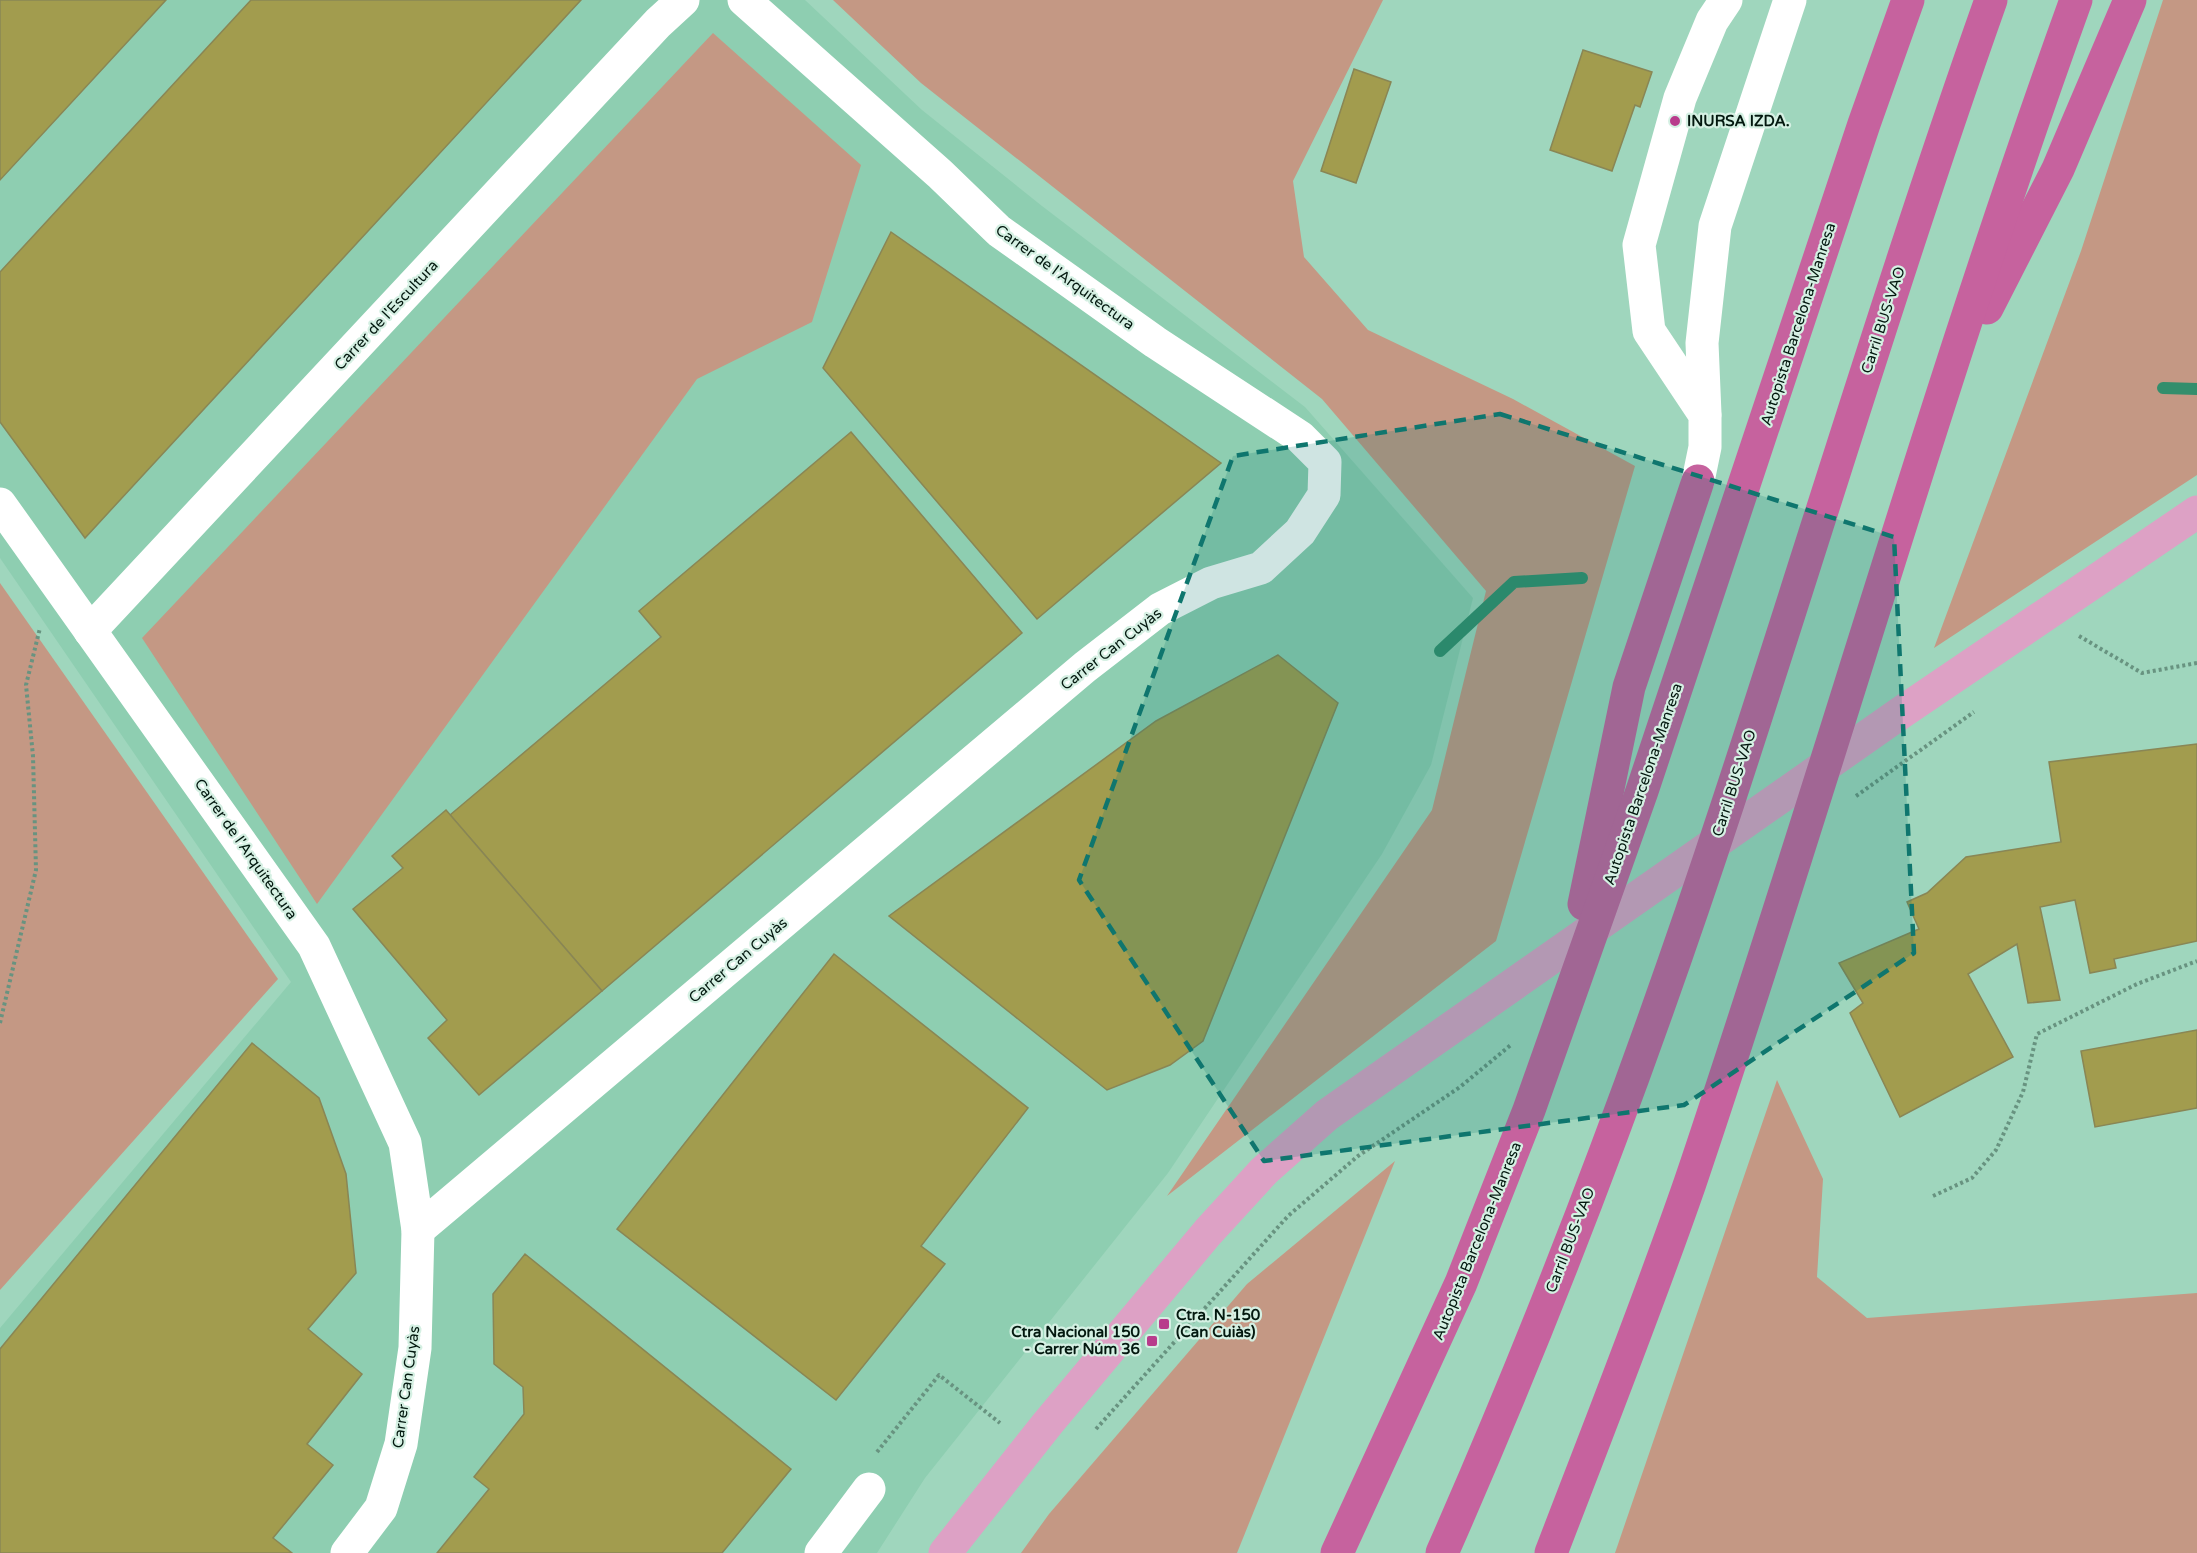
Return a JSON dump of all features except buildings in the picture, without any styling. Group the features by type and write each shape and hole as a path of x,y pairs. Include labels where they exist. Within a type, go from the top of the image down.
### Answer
{"highway":[{"name":"Autopista Barcelona-Manresa","path":"1337,1553 1461,1283 1529,1110 1642,791 1908,0"},
{"name":"Carril BUS-VAO","path":"1442,1553 1483,1461 1621,1109 1755,720 1928,178 1992,0"},
{"path":"1551,1553 1688,1188 1936,409 2032,122 2076,0"},
{"path":"1936,409 2058,169 2130,0"},
{"path":"1557,1033 1629,687 1698,481"}],"main road":[{"path":"945,1553 1048,1423 1208,1232 1264,1171 1327,1114 2056,607 2197,512"}],"street":[{"name":"Carrer de l'Escultura","path":"90,631 658,23 683,0"},
{"name":"Carrer de l'Arquitectura","path":"744,0 940,174 999,231 1155,342 1300,438 1325,462 1324,495"},
{"path":"1705,414 1649,331 1639,245 1680,98 1713,21 1726,0"},
{"path":"1698,481 1705,447 1702,343 1715,226 1790,0"},
{"name":"Carrer Can Cuyàs","path":"347,1553 381,1508 401,1444 415,1348 418,1230 1085,667 1160,609 1211,583 1261,568 1300,532 1324,495"},
{"name":"Carrer de l'Arquitectura","path":"0,504 315,946 405,1143 418,1230"},
{"path":"821,1553 869,1490"}],"path":[{"path":"0,1023 36,870 33,756 26,685 40,630 58,587"},
{"path":"2056,607 2080,637 2142,674 2197,663"},
{"path":"1933,1196 1972,1178 1996,1150 2023,1092 2037,1034 2137,984 2197,961"},
{"path":"1093,1433 1288,1216 1358,1156"},
{"path":"888,1439 939,1375 1006,1428"}],"highlighted area":[{"path":"1500,414 1894,537 1914,953 1684,1105 1264,1161 1079,880 1233,456"}],"shaded area":[{"path":"0,0 805,0 922,110 1042,206 1305,407 1473,598 1431,765 1382,854 1168,1173 925,1478 877,1553 0,1553 0,1328 291,982 0,558"},
{"path":"833,0 1383,0 1293,181 1304,257 1368,330 1513,399 1635,466 1496,941 1167,1196 1432,810 1486,591 1322,399 921,83"},
{"path":"2163,0 2197,0 2197,475 1934,648 2081,251"},
{"path":"713,33 861,165 812,322 697,379 317,904 142,638"},
{"path":"0,583 278,979 0,1290"},
{"path":"1777,1080 1823,1179 1817,1277 1867,1318 2197,1293 2197,1553 1615,1553"},
{"path":"1395,1161 1237,1553 1021,1553 1049,1514 1247,1284"}],"waterway":[{"path":"2163,388 2197,389"},
{"path":"1440,651 1514,582 1582,578"}],"place":[{"name":"INURSA IZDA.","path":"1675,121"},
{"name":"Ctra. N-150 (Can Cuiàs)","path":"1164,1324"},
{"name":"Ctra Nacional 150 - Carrer Núm 36","path":"1152,1341"}]}
